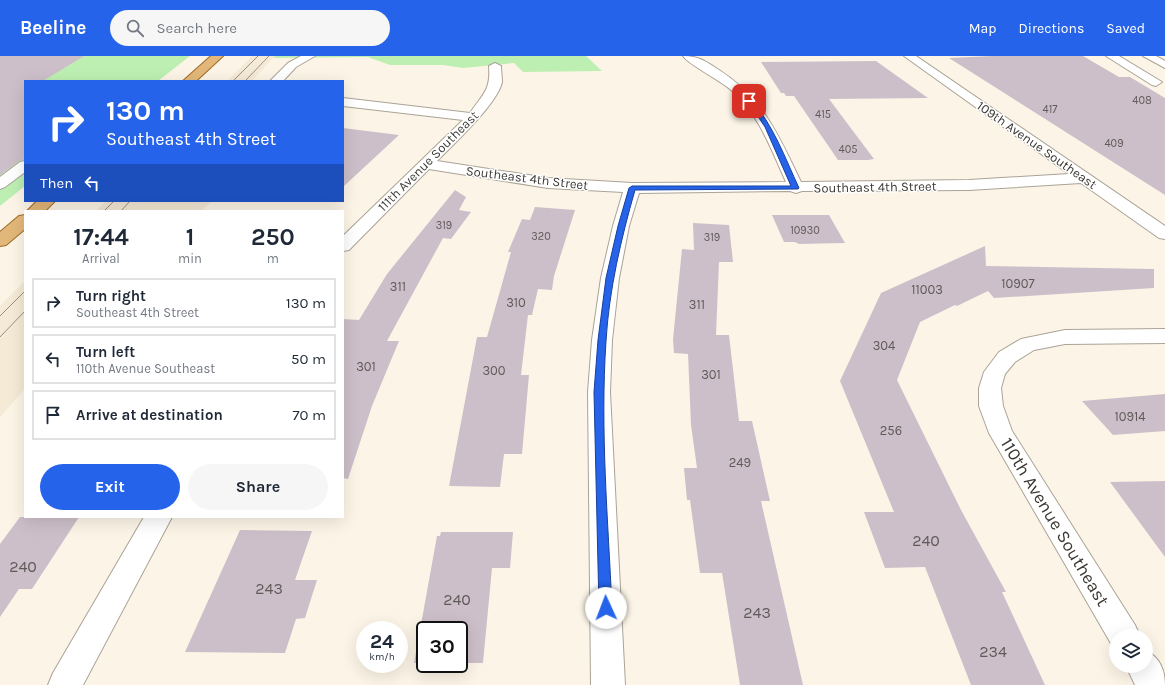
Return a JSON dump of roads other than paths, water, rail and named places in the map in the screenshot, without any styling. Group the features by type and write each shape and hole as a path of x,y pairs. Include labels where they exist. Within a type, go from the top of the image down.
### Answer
{"main road":[{"path":"190,80 218,56"},
{"path":"36,210 46,202"},
{"path":"0,241 24,221"}],"street":[{"path":"277,80 292,65 310,56"},
{"path":"688,56 711,70 741,93 757,110 767,127 796,188"},
{"name":"109th Avenue Southeast","path":"909,56 1165,234"},
{"path":"1111,56 1162,83"},
{"path":"1148,56 1165,65"},
{"name":"111th Avenue Southeast","path":"344,245 473,117 493,90 496,80 495,66"},
{"path":"344,102 473,117"},
{"name":"Southeast 4th Street","path":"425,164 548,183 632,188 796,188 969,185 1086,178"},
{"path":"0,184 24,166"},
{"path":"608,685 599,392 602,340 610,278 621,226 632,188"},
{"name":"110th Avenue Southeast","path":"1120,629 1001,433 991,406 990,388 995,372 1007,357 1028,344 1065,337 1165,336"},
{"path":"65,685 157,518"},
{"path":"1146,673 1154,685"}],"tram line":[{"path":"234,80 258,56"},
{"path":"246,80 269,56"},
{"path":"105,210 113,202"},
{"path":"122,210 129,202"},
{"path":"0,316 24,292"},
{"path":"0,337 24,312"}]}
